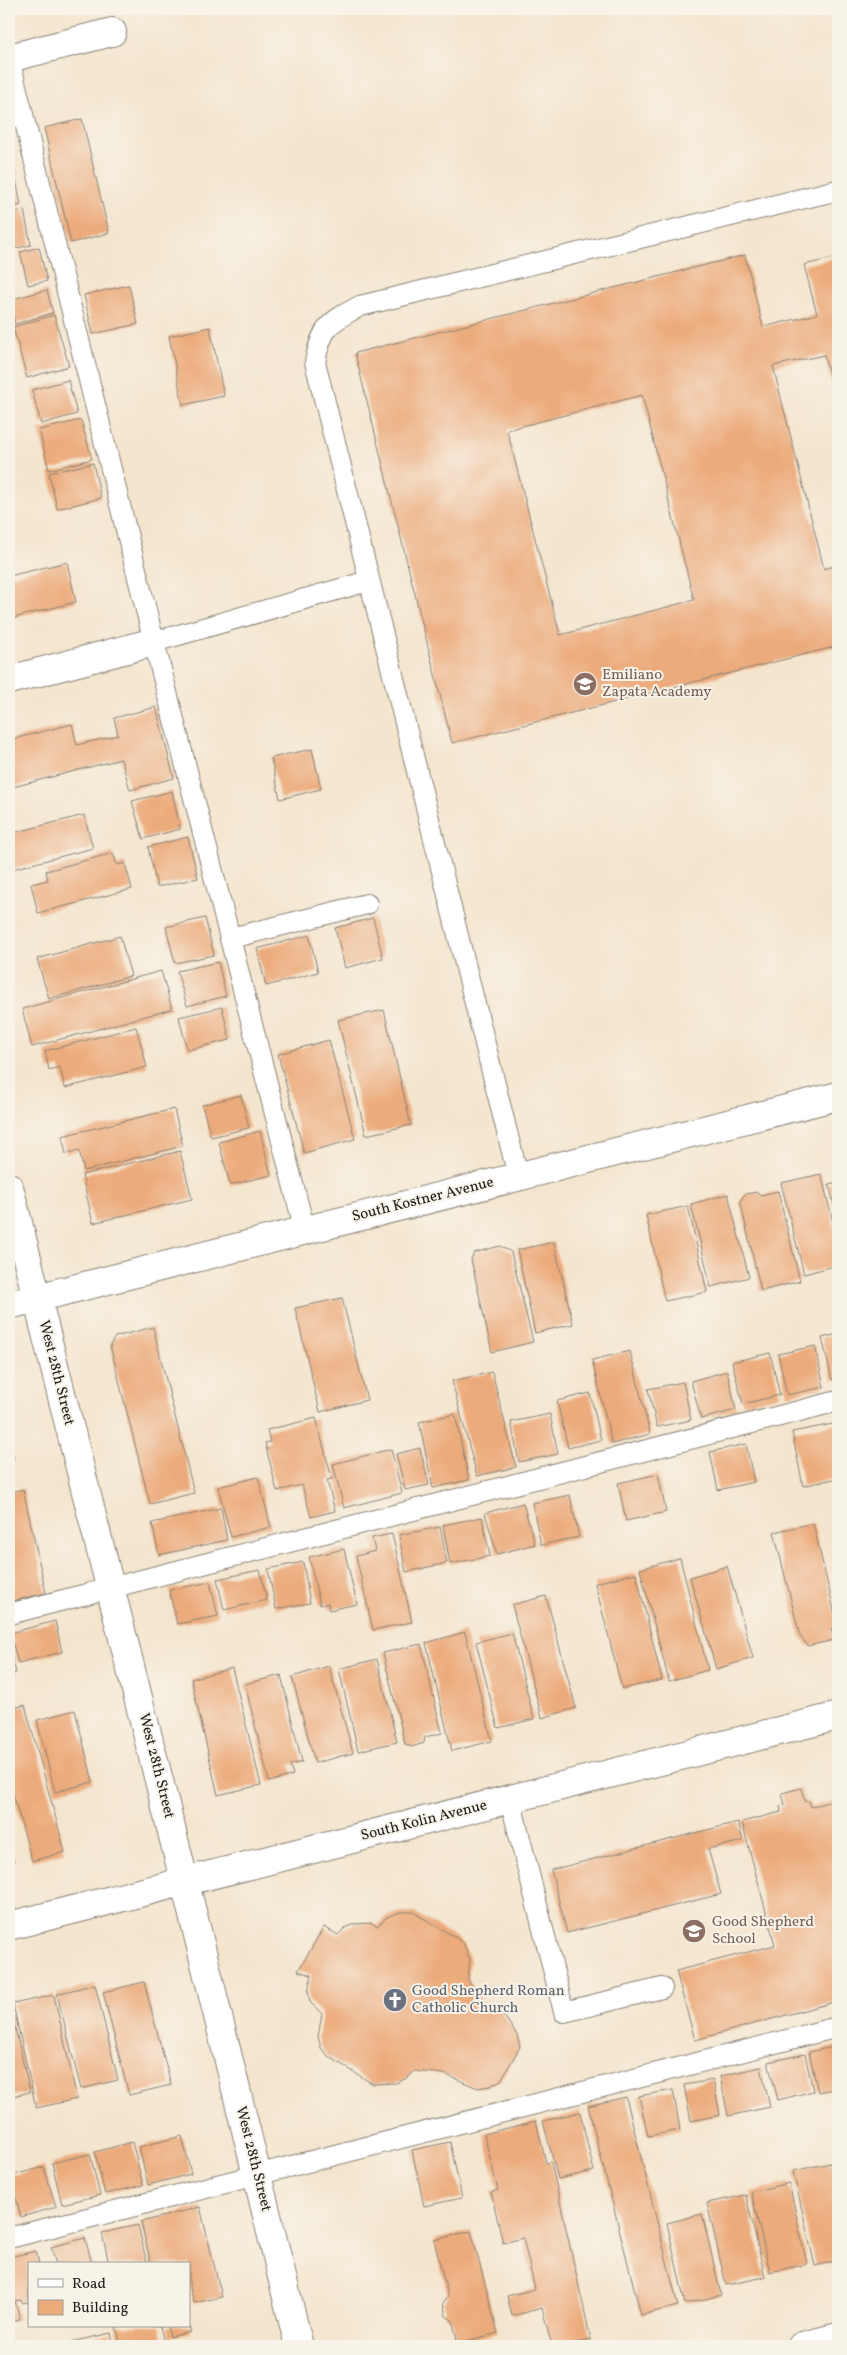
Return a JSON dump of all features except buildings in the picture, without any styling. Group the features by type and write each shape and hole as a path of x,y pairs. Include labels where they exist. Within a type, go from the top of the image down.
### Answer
{"street":[{"path":"9,58 112,32"},
{"path":"9,680 154,642"},
{"name":"South Kostner Avenue","path":"9,1305 838,1096"},
{"name":"West 28th Street","path":"9,1186 111,1587 299,2346"},
{"name":"South Kolin Avenue","path":"9,1926 838,1716"},
{"path":"802,2346 838,2337"}],"lane":[{"path":"9,58 154,642 232,938 304,1231"},
{"path":"518,1176 368,581 315,362 320,340 335,318 360,306 838,190"},
{"path":"154,642 368,581"},
{"path":"232,938 367,904"},
{"path":"9,1614 838,1401"},
{"path":"510,1799 564,2012 662,1988"},
{"path":"9,2238 838,2027"}],"place":[{"name":"Emiliano Zapata Academy","path":"585,684"},
{"name":"Good Shepherd School","path":"694,1931"},
{"name":"Good Shepherd Roman Catholic Church","path":"395,2000"}]}
